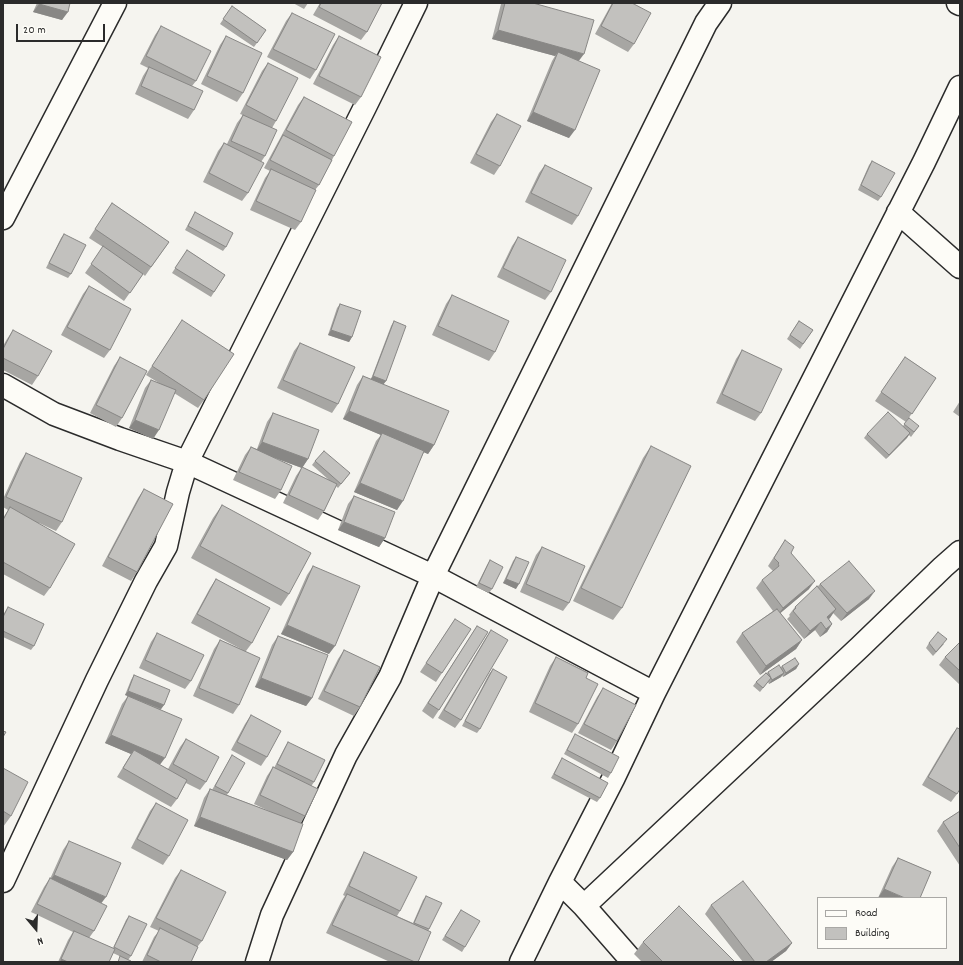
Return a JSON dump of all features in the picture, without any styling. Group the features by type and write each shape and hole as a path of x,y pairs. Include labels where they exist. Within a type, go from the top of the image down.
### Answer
{"street":[{"path":"3,218 115,3"},
{"path":"3,881 97,680 146,581 166,546 178,492 187,462 416,3"},
{"path":"257,962 272,915 346,755 390,677 433,576 706,22 720,3"},
{"path":"521,962 613,779 654,693 924,162 960,87"},
{"path":"898,212 960,267"},
{"path":"3,385 54,414 187,462 433,576 654,693"},
{"path":"584,906 960,552"},
{"path":"560,882 584,906 633,962"}],"building":[{"path":"70,3 68,12 39,4"},
{"path":"321,3 382,3 367,32 319,7"},
{"path":"505,3 533,3 594,20 584,54 498,30"},
{"path":"613,3 632,3 651,13 634,44 601,26"},
{"path":"232,6 266,30 257,43 223,19"},
{"path":"292,13 335,34 316,70 273,49"},
{"path":"161,26 211,51 196,81 146,56"},
{"path":"226,36 262,53 243,93 207,76"},
{"path":"339,36 381,57 361,97 319,76"},
{"path":"558,52 600,70 575,130 533,112"},
{"path":"268,63 298,78 276,121 246,105"},
{"path":"149,67 203,91 194,110 141,86"},
{"path":"304,97 352,122 334,156 286,130"},
{"path":"497,114 521,126 500,166 476,154"},
{"path":"243,115 277,130 265,156 231,141"},
{"path":"283,135 332,160 319,185 270,160"},
{"path":"224,143 264,163 248,193 209,173"},
{"path":"872,161 895,173 881,197 861,185"},
{"path":"545,165 592,188 578,216 531,193"},
{"path":"271,169 316,190 301,222 256,201"},
{"path":"112,203 169,242 151,267 95,229"},
{"path":"195,212 233,233 226,247 188,226"},
{"path":"64,234 86,245 71,274 49,263"},
{"path":"518,237 566,260 551,292 503,268"},
{"path":"103,246 143,274 130,293 91,264"},
{"path":"187,250 225,275 214,292 175,268"},
{"path":"89,286 131,309 110,350 67,327"},
{"path":"452,295 509,321 495,352 438,326"},
{"path":"340,304 361,311 352,337 331,330"},
{"path":"182,320 234,354 204,400 152,366"},
{"path":"394,321 406,326 386,381 373,376"},
{"path":"799,321 813,330 803,344 790,335"},
{"path":"13,330 52,351 38,376 3,358 3,349"},
{"path":"300,343 355,367 338,404 283,380"},
{"path":"742,350 782,369 761,413 722,394"},
{"path":"120,357 147,371 122,418 96,405"},
{"path":"905,357 936,378 912,414 881,392"},
{"path":"363,376 449,411 434,445 349,411"},
{"path":"151,380 176,390 159,430 135,420"},
{"path":"888,412 910,433 889,455 867,434"},
{"path":"273,413 319,430 308,459 262,442"},
{"path":"909,418 919,426 914,432 904,424"},
{"path":"382,433 424,451 403,501 360,483"},
{"path":"651,446 691,466 622,608 581,588"},
{"path":"251,447 292,466 281,490 239,472"},
{"path":"324,451 350,473 341,484 315,461"},
{"path":"26,453 82,478 62,522 6,497"},
{"path":"302,467 337,484 324,511 289,495"},
{"path":"144,489 173,504 137,572 108,557"},
{"path":"354,496 395,512 385,538 344,522"},
{"path":"222,505 311,553 289,594 200,546"},
{"path":"10,507 75,544 50,588 3,562 3,520"},
{"path":"785,540 794,547 791,553 815,581 783,608 762,580 779,566 779,563 774,558"},
{"path":"542,547 585,566 569,603 526,584"},
{"path":"516,557 529,562 519,584 506,579"},
{"path":"490,560 503,567 492,589 479,583"},
{"path":"849,561 875,591 847,613 820,584"},
{"path":"313,566 360,586 335,646 287,625"},
{"path":"216,579 270,608 252,643 197,614"},
{"path":"817,586 836,609 827,617 832,624 826,629 821,622 810,631 793,611 796,608 795,607"},
{"path":"8,607 44,624 34,646 3,631 3,617"},
{"path":"777,609 802,640 766,666 742,633"},
{"path":"455,619 471,629 442,673 426,663"},
{"path":"477,626 488,632 439,710 428,703"},
{"path":"491,630 508,640 461,720 444,710"},
{"path":"938,632 947,639 936,652 929,643"},
{"path":"157,633 204,655 191,681 145,660"},
{"path":"278,636 328,655 312,698 261,678"},
{"path":"220,640 260,658 239,705 199,688"},
{"path":"960,642 960,671 945,657"},
{"path":"344,650 380,667 360,707 324,691"},
{"path":"556,657 588,673 586,678 598,684 578,724 535,703"},
{"path":"795,658 799,664 786,673 782,666"},
{"path":"779,665 784,673 772,680 768,672"},
{"path":"493,669 507,677 480,729 465,721"},
{"path":"766,673 771,678 763,688 756,682"},
{"path":"134,675 170,690 164,705 128,691"},
{"path":"603,688 636,705 617,741 584,724"},
{"path":"128,696 182,719 165,758 111,735"},
{"path":"251,715 281,731 267,757 237,742"},
{"path":"957,728 960,729 960,789 957,794 928,777"},
{"path":"575,734 619,757 611,773 567,750"},
{"path":"186,739 219,757 206,782 173,764"},
{"path":"288,742 325,760 314,782 277,764"},
{"path":"134,750 187,780 177,799 123,768"},
{"path":"232,755 245,763 228,793 215,786"},
{"path":"562,758 608,783 600,798 554,774"},
{"path":"273,767 318,789 305,816 260,795"},
{"path":"3,768 28,782 11,816 3,811"},
{"path":"210,789 303,824 293,852 200,817"},
{"path":"156,803 188,820 169,856 137,839"},
{"path":"960,811 960,848 943,822"},
{"path":"69,841 121,863 106,897 54,875"},
{"path":"364,852 417,877 400,911 349,886"},
{"path":"898,858 931,872 920,897 903,897 884,889"},
{"path":"181,870 226,892 202,941 156,918"},
{"path":"50,878 107,906 94,931 37,904"},
{"path":"743,881 792,943 766,962 755,962 711,905"},
{"path":"347,894 431,932 418,962 332,925"},
{"path":"426,896 442,903 429,929 414,923"},
{"path":"679,906 735,962 663,962 643,942"},
{"path":"461,910 480,921 465,947 445,936"},
{"path":"129,916 147,924 131,956 114,947"},
{"path":"160,928 198,947 191,962 161,962 147,955"},
{"path":"74,931 115,949 109,962 68,962 61,959"},
{"path":"120,956 131,961 131,962 118,962"}]}
